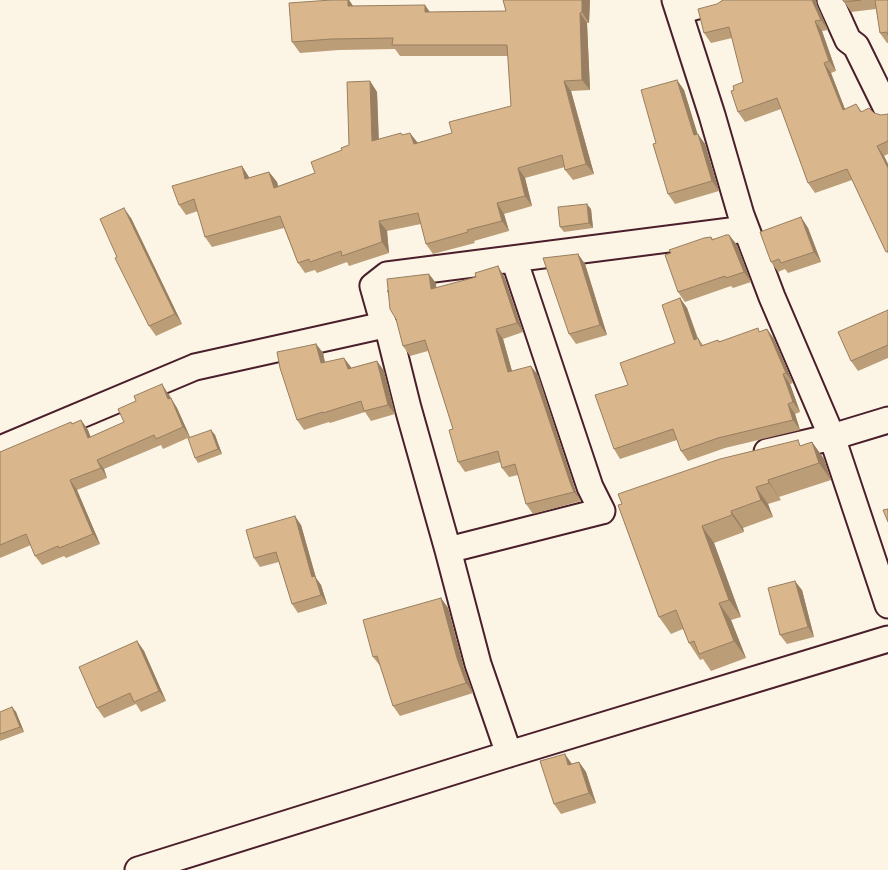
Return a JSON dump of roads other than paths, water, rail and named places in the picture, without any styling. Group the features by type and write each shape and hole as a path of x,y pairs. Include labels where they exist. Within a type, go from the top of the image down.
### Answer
{"street":[{"path":"720,0 677,6 746,229 772,297 832,437 888,605"},
{"path":"830,0 848,40 856,46 888,111"},
{"path":"509,754 478,664 389,332 384,325 373,286 387,275 746,229"},
{"path":"448,550 602,511 609,503 590,488 514,259"},
{"path":"0,449 195,367 384,325"},
{"path":"747,457 832,437 888,420"},
{"path":"138,870 509,754 888,639"}]}
